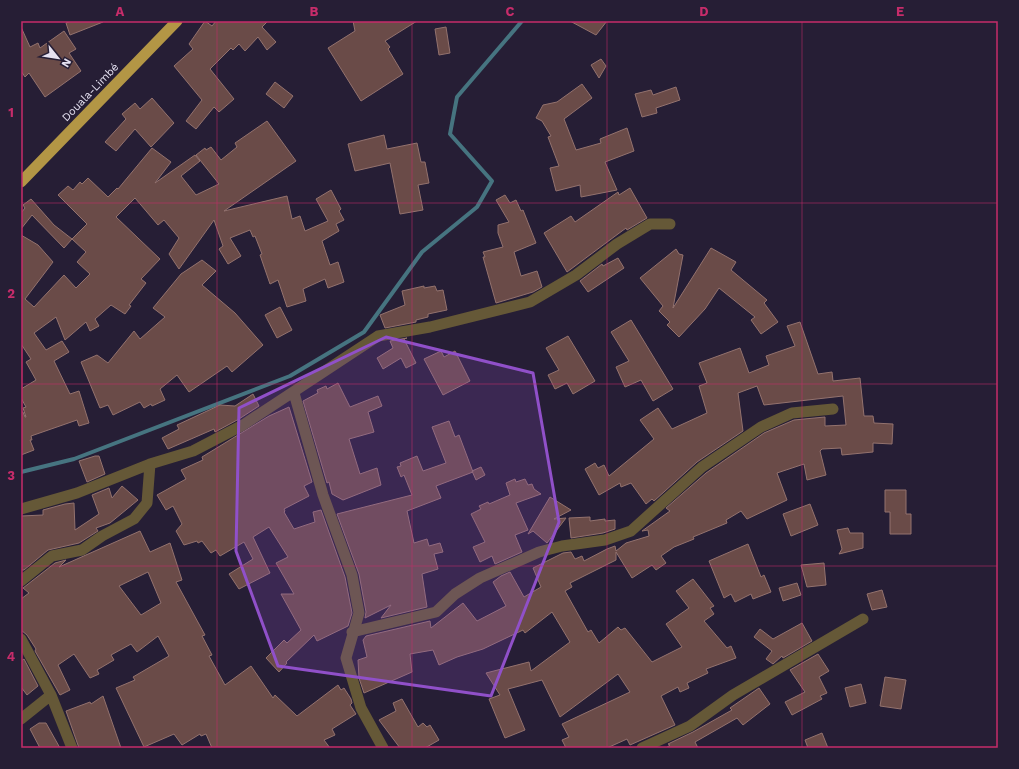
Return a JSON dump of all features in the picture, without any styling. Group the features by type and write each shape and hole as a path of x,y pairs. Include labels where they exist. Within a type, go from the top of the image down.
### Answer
{"highway":[{"name":"Douala-Limbé","path":"21,182 177,21"}],"street":[{"path":"21,509 78,493 150,464 194,451 243,424 294,393 378,336 430,327 530,302 576,275 617,244 650,224 670,224"},
{"path":"294,393 323,495 352,575 359,613 352,632 346,658 361,708 383,748"},
{"path":"352,632 436,612 455,594 480,578 539,552 562,546 605,540 631,532 702,467 761,427 792,413 833,409"},
{"path":"21,581 52,556 82,550 102,536 134,519 147,503 150,464"},
{"path":"642,748 690,726 733,695 863,619"},
{"path":"21,640 52,695 72,748"},
{"path":"21,718 52,695"}],"highlighted area":[{"path":"386,337 533,373 559,522 491,696 278,666 236,551 239,408"}],"building":[{"path":"71,21 103,22 70,35 66,23"},
{"path":"205,21 212,26 216,21 268,21 262,27 276,42 267,50 258,37 245,51 239,44 233,50 231,48 210,69 234,99 219,112 214,107 196,129 186,121 202,100 174,66 193,49 189,44"},
{"path":"353,21 417,21 385,41 390,47 388,49 403,74 361,101 328,48 355,31"},
{"path":"570,21 607,21 596,35"},
{"path":"21,27 30,47 38,43 40,48 64,31 76,49 69,53 81,71 45,97 29,73 25,77 21,71"},
{"path":"446,27 450,53 439,55 435,29"},
{"path":"601,59 606,66 599,78 591,65"},
{"path":"275,82 293,96 284,108 266,94"},
{"path":"582,84 592,98 564,119 576,150 601,143 600,139 627,128 634,151 605,162 617,190 581,197 580,185 556,191 550,168 559,166 548,137 551,136 542,121 536,118 543,105 557,102"},
{"path":"676,87 680,100 656,108 657,113 642,117 635,94 651,90 653,95"},
{"path":"152,98 174,123 151,147 135,129 116,151 105,142 126,119 122,114 135,103 140,109"},
{"path":"267,121 296,161 224,211 287,196 292,219 300,216 305,231 328,221 316,199 331,190 341,209 339,211 344,220 336,224 339,231 322,241 330,265 338,262 344,282 328,288 325,279 303,289 306,301 287,307 278,280 270,284 260,255 262,254 255,236 253,237 250,230 230,238 241,256 228,264 219,249 223,246 214,220 179,269 169,254 179,238 164,220 158,225 135,198 116,217 160,259 141,279 146,283 129,305 131,306 125,314 111,305 95,319 99,326 90,331 86,322 65,340 56,317 34,333 46,350 62,341 69,352 54,361 70,394 79,391 89,423 79,426 77,420 31,436 32,440 30,440 34,450 21,455 21,412 23,412 26,417 23,408 26,407 21,398 21,389 36,380 26,362 31,359 21,344 21,235 38,245 53,262 25,299 34,307 64,275 76,288 90,274 77,262 86,252 72,239 87,224 58,195 68,186 73,190 80,182 82,184 88,178 108,197 117,188 118,189 152,148 171,162 155,183 195,155 200,161 181,176 196,195 219,184 196,155 205,148 206,150 211,147 221,160 237,147 235,143"},
{"path":"384,135 387,149 417,143 421,162 425,162 429,183 418,185 423,210 400,214 390,163 355,171 348,144"},
{"path":"630,188 647,218 627,230 626,228 567,272 544,233 571,216 575,222 618,192 619,195"},
{"path":"505,195 510,203 516,200 521,211 523,210 536,243 514,252 521,276 537,271 542,287 533,292 496,303 483,257 485,257 483,252 503,247 498,233 498,225 509,222 496,200"},
{"path":"31,199 54,225 72,239 64,248 32,215 21,229 21,213 25,208 23,205"},
{"path":"711,248 736,262 731,270 767,300 764,303 778,322 761,334 751,320 755,317 719,288 705,309 679,337 667,325 670,322 659,311 663,306 640,278 676,249 679,254 683,255 673,308"},
{"path":"618,258 624,268 588,292 580,281 602,264 603,266"},
{"path":"202,260 216,271 202,285 235,313 263,345 232,372 227,366 189,392 177,375 160,389 165,400 152,406 151,404 144,408 140,402 113,415 108,405 100,408 81,362 97,355 108,363 134,331 140,339 165,317 153,308 181,274"},
{"path":"424,286 424,288 435,286 437,291 443,290 447,310 428,314 428,317 416,320 416,322 385,328 380,315 405,305 402,291"},
{"path":"280,307 292,330 277,338 265,315"},
{"path":"631,320 673,389 653,401 641,380 625,387 616,367 629,361 611,332"},
{"path":"800,322 818,374 832,372 833,381 860,378 864,416 873,416 874,423 893,424 892,444 873,443 873,452 842,455 841,448 822,449 820,451 826,475 807,480 804,464 777,473 787,500 747,519 741,511 726,520 727,523 693,537 694,539 674,547 661,556 666,563 656,570 652,565 632,578 616,552 616,560 570,583 572,587 565,591 588,632 591,630 599,643 618,627 621,630 625,628 652,662 682,647 666,624 689,608 676,591 693,579 714,606 710,608 714,614 704,621 727,648 731,646 736,658 706,669 708,673 687,683 689,688 680,692 678,687 661,696 675,725 630,745 627,739 607,748 566,748 562,740 569,737 562,724 630,692 618,674 560,717 542,680 508,689 525,730 505,738 489,699 500,695 486,673 529,662 531,671 570,642 552,612 525,633 523,630 483,649 457,657 439,665 433,650 410,654 412,672 364,693 359,678 358,660 367,657 363,640 366,636 430,621 431,628 463,603 477,621 506,606 493,582 501,576 510,572 524,597 541,587 533,568 563,553 571,552 575,559 582,556 584,561 607,549 615,546 616,551 626,543 649,536 648,530 642,531 670,511 666,508 706,473 764,433 794,420 825,417 825,426 846,425 843,396 764,405 757,386 738,393 743,431 697,462 654,501 652,499 646,504 631,483 621,487 620,483 599,495 585,469 595,463 598,468 604,465 609,476 654,439 640,420 658,408 672,429 707,413 699,386 707,383 699,363 740,348 749,373 769,365 766,356 795,346 787,326"},
{"path":"568,336 595,381 573,394 567,383 555,389 548,375 559,370 546,348"},
{"path":"407,338 404,339 416,363 406,368 401,358 383,369 377,358 393,348 390,341"},
{"path":"441,351 444,357 455,351 470,381 443,395 424,359"},
{"path":"338,383 350,407 378,396 382,406 368,412 374,432 349,439 360,474 377,468 381,485 343,500 332,494 329,482 327,483 303,401 318,393 317,390 326,386 327,389"},
{"path":"253,394 259,406 239,419 215,432 214,429 168,449 162,438 179,429 177,425 220,405 235,406"},
{"path":"289,407 312,482 304,486 309,496 284,509 284,512 294,529 315,522 313,512 321,510 345,577 352,613 348,626 317,641 314,635 286,662 287,663 279,672 266,658 284,640 287,643 301,630 281,594 294,594 276,563 288,557 269,527 253,537 270,573 239,589 229,574 253,559 244,542 220,556 216,550 211,553 202,541 184,545 176,531 182,524 173,506 166,510 157,495 186,479 181,470 203,460 202,457 269,416"},
{"path":"449,421 455,437 459,435 473,472 436,486 441,498 407,511 414,543 427,539 429,546 440,543 443,552 434,554 438,569 422,574 427,607 381,618 391,605 365,618 366,612 359,574 337,514 412,495 404,475 401,477 397,467 401,466 400,463 417,456 423,471 446,463 432,427"},
{"path":"99,456 105,474 87,482 79,461"},
{"path":"481,467 485,475 476,480 472,471"},
{"path":"515,479 516,482 525,479 528,485 532,484 534,489 541,494 516,503 528,530 515,535 522,552 495,564 492,556 480,562 473,547 485,542 471,514 481,509 479,506 488,502 489,504 510,495 506,483"},
{"path":"122,486 138,500 110,523 96,528 98,531 79,543 48,550 24,570 21,570 21,516 43,515 43,510 74,503 75,530 99,514 92,495 109,488 112,498"},
{"path":"885,490 906,490 906,514 911,514 911,534 890,534 890,512 885,512"},
{"path":"550,497 571,510 554,519 566,518 547,543 533,531 528,534"},
{"path":"810,504 818,525 791,536 783,514"},
{"path":"590,517 590,521 605,519 605,521 615,520 615,529 603,533 571,538 569,518"},
{"path":"848,528 850,533 863,533 863,548 839,554 842,549 837,530"},
{"path":"140,531 150,552 170,543 182,580 176,582 205,635 202,636 212,655 209,656 225,685 251,666 273,698 275,695 297,716 338,685 341,690 344,688 351,699 352,703 350,705 356,714 332,729 335,735 324,740 330,748 212,748 206,734 201,736 200,734 182,745 174,734 144,747 116,688 135,680 133,677 169,656 158,636 137,652 131,644 111,655 114,660 97,670 99,674 90,678 74,654 58,665 70,690 60,695 35,651 36,649 27,635 21,630 21,599 29,593 23,588 55,563 66,560 59,567","holes":["148,572 161,603 141,615 119,586"]},
{"path":"748,544 761,577 764,575 771,592 753,599 751,594 735,602 731,594 724,598 709,561"},
{"path":"824,563 826,585 807,587 801,565"},
{"path":"797,583 801,595 783,601 779,588"},
{"path":"882,590 887,607 872,610 867,594"},
{"path":"802,623 812,641 783,658 782,656 773,664 766,659 772,651 754,637 760,629 773,639"},
{"path":"818,654 829,671 819,677 827,693 820,696 822,699 792,715 785,702 805,692 790,670"},
{"path":"24,659 38,686 27,695 21,687 21,661"},
{"path":"885,677 906,680 901,709 880,706"},
{"path":"861,684 866,703 850,707 845,688"},
{"path":"759,688 770,704 743,725 737,718 695,742 698,748 666,748 670,745 668,744 732,710 730,708"},
{"path":"103,696 121,748 79,748 66,711 90,702 91,704"},
{"path":"402,699 418,727 423,723 427,727 430,725 439,740 425,748 400,748 379,720 396,711 393,703"},
{"path":"39,723 46,723 60,748 40,748 30,729"},
{"path":"822,733 828,748 808,748 805,740"}],"waterway":[{"path":"21,472 74,459 290,376 364,332 422,252 477,207 492,181 450,134 457,97 522,21"}]}
